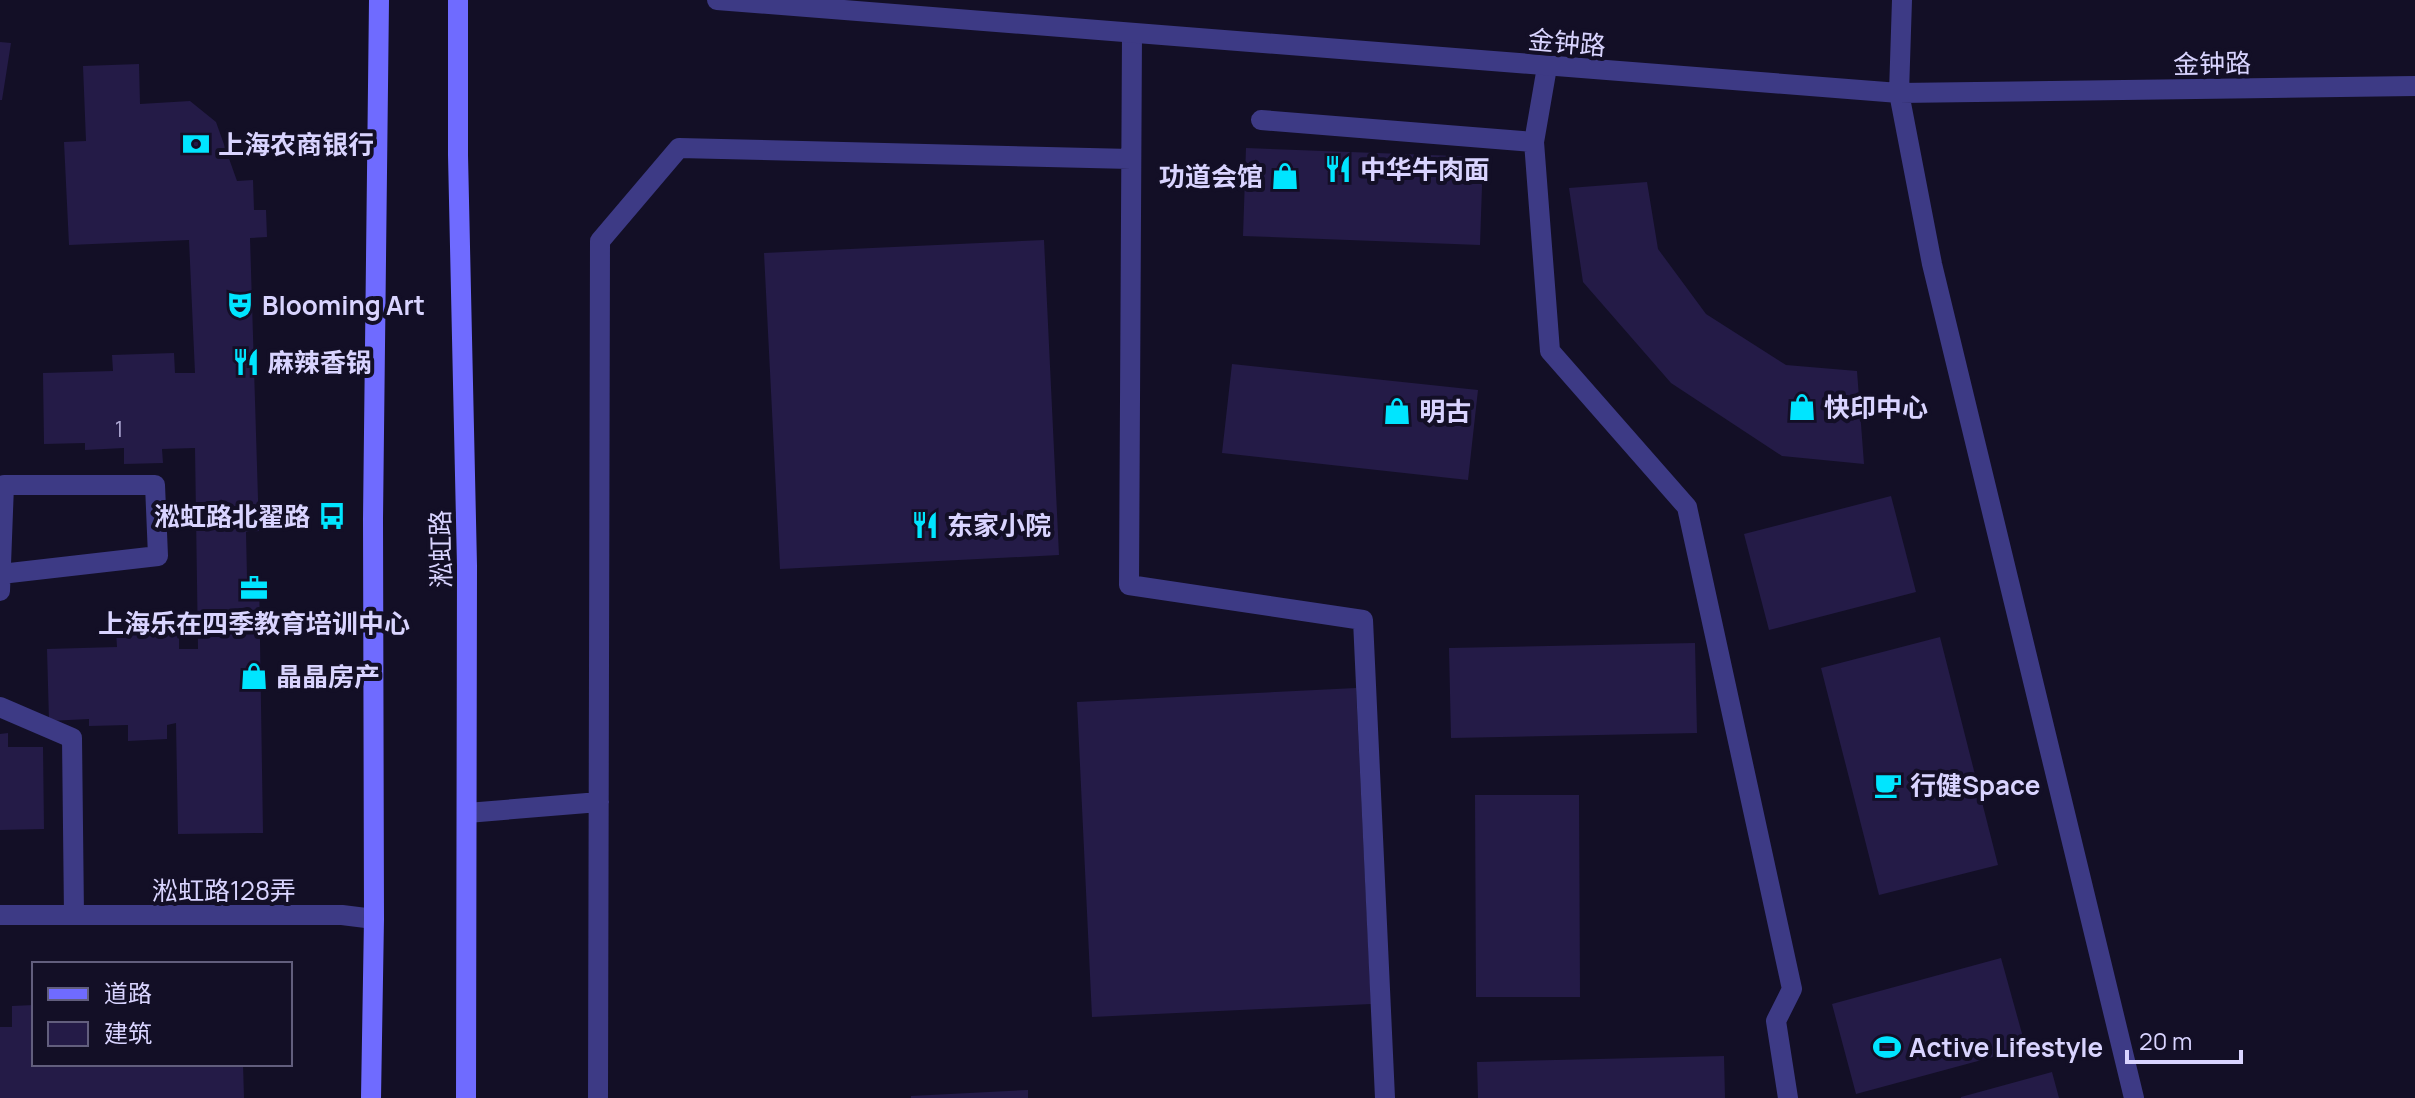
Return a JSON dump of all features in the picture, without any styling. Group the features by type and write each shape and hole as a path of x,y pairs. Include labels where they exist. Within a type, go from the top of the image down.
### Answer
{"main road":[{"path":"371,1098 379,0"},
{"name":"淞虹路","path":"458,0 458,155 467,566 466,1098"}],"street":[{"name":"金钟路","path":"717,0 859,6 1132,34 1899,93 2415,86"},
{"path":"1902,0 1899,93 1932,264 2134,1098"},
{"path":"1132,34 1129,585 1363,620 1385,1098"},
{"path":"1547,67 1534,142 1550,351 1687,507 1792,989 1776,1021 1788,1098"},
{"path":"1261,120 1534,142"},
{"path":"598,1098 600,241 679,148 1131,159"},
{"path":"0,591 4,485 155,485 158,556 1,574"},
{"path":"0,707 72,738 74,915"},
{"path":"467,813 599,802"},
{"name":"淞虹路128弄","path":"0,915 342,915 374,919"}],"building":[{"path":"0,42 11,43 2,100 0,100"},
{"path":"139,64 140,104 190,101 216,122 237,181 253,180 254,210 266,210 267,237 250,238 259,531 246,532 247,577 259,577 263,833 178,834 176,723 167,725 167,739 128,741 128,725 89,726 89,719 49,721 47,649 117,647 116,631 179,630 179,649 198,649 195,448 162,449 163,463 124,464 124,448 85,450 85,443 44,444 43,373 113,371 112,355 174,353 175,373 195,373 189,240 69,245 64,142 86,141 83,66"},
{"path":"1246,148 1483,157 1480,245 1243,236"},
{"path":"1647,182 1658,249 1706,314 1786,365 1857,371 1864,464 1782,456 1671,383 1583,282 1569,188"},
{"path":"1044,240 1059,555 780,569 764,253"},
{"path":"1232,364 1478,390 1468,480 1222,453"},
{"path":"1891,496 1916,592 1769,630 1744,534"},
{"path":"1940,637 1998,865 1879,895 1821,668"},
{"path":"1695,643 1697,733 1451,738 1449,648"},
{"path":"1356,688 1371,1004 1092,1017 1077,702"},
{"path":"8,733 8,747 43,747 44,829 0,830 0,734"},
{"path":"1475,795 1579,795 1580,997 1476,997"},
{"path":"2001,958 2026,1048 1856,1094 1832,1004"},
{"path":"32,1005 32,1066 243,1066 244,1098 0,1098 0,1027 12,1027 12,1006"},
{"path":"1724,1056 1725,1098 1478,1098 1477,1062"},
{"path":"2052,1072 2059,1098 1961,1098 1961,1097"},
{"path":"1028,1090 1028,1098 911,1098 911,1096"}],"place":[{"name":"上海农商银行","path":"196,144"},
{"name":"中华牛肉面","path":"1338,169"},
{"name":"功道会馆","path":"1285,176"},
{"name":"Blooming Art","path":"240,305"},
{"name":"麻辣香锅","path":"246,362"},
{"name":"快印中心","path":"1802,407"},
{"name":"明古","path":"1397,411"},
{"name":"淞虹路北翟路","path":"332,516"},
{"name":"东家小院","path":"925,525"},
{"name":"上海乐在四季教育培训中心","path":"254,588"},
{"name":"晶晶房产","path":"254,676"},
{"name":"行健Space","path":"1888,785"},
{"name":"Active Lifestyle","path":"1887,1047"}]}
